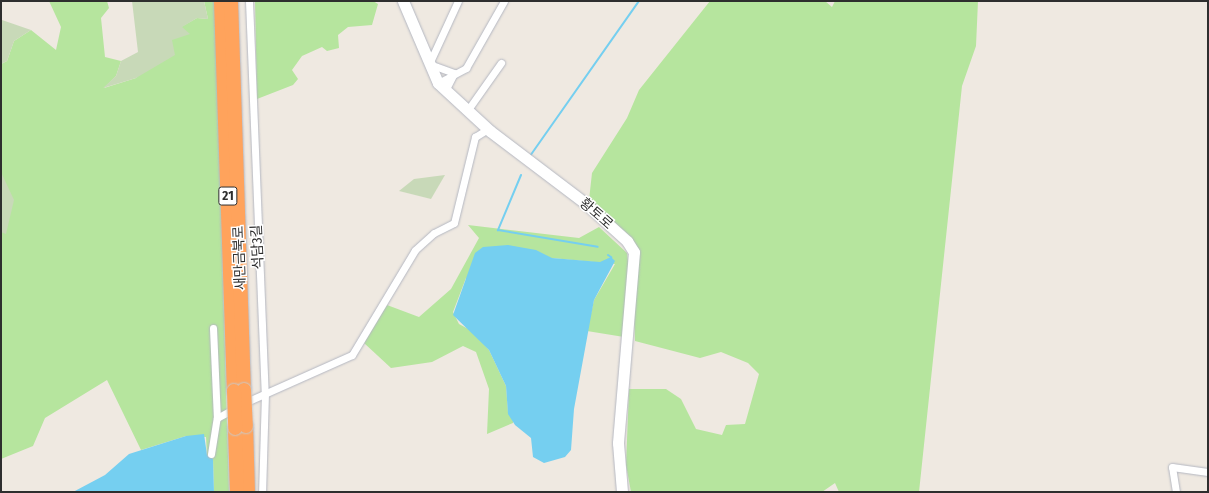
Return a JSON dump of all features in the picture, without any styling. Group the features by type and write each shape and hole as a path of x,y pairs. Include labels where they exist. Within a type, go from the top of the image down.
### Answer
{"highway":[{"name":"새만금북로","path":"221,1 239,390"},
{"name":"새만금북로","path":"231,1 240,427 237,492"},
{"name":"새만금북로","path":"240,427 248,492"}],"main road":[{"name":"황토로","path":"402,1 429,64 442,87 488,129 585,203 627,241 634,252 618,443 622,492"}],"street":[{"name":"석담3길","path":"249,1 265,393 262,492"},
{"path":"454,73 429,64 458,1"},
{"path":"442,87 454,73 466,68 504,1"},
{"path":"467,111 501,63"},
{"path":"442,87 454,73"},
{"path":"217,418 265,393 352,355 415,250 434,233 454,223 475,137 488,129"},
{"path":"211,454 217,418 213,328"},
{"path":"1176,492 1172,467 1208,472"}],"green space":[{"path":"49,1 107,1 109,8 101,18 105,57 121,61 116,76 104,88 136,78 181,27 197,18 208,19 204,1 215,1 229,492 214,492 213,459 207,455 206,437 186,436 141,450 107,380 45,418 33,446 1,459 1,64 7,61 14,41 31,30 56,50 61,27"},
{"path":"132,1 204,1 208,19 197,18 182,27 190,34 172,40 175,55 136,78 103,88 116,76 121,61 138,52"},
{"path":"255,1 373,1 378,4 372,25 348,27 338,35 339,48 327,51 322,47 302,56 292,70 298,79 293,85 257,99"},
{"path":"710,1 825,1 832,7 835,1 978,1 976,46 962,86 919,492 839,492 835,483 822,492 631,492 626,465 629,389 666,389 681,399 696,429 722,435 726,425 745,424 759,374 748,363 721,352 700,358 635,341 631,237 589,200 592,173 627,118 639,90"},
{"path":"2,20 31,30 14,41 7,61 1,64"},
{"path":"1,172 14,200 6,234 1,232"},
{"path":"445,175 431,199 399,191 414,179"},
{"path":"468,225 579,238 599,227 627,253 629,269 624,337 587,331 594,300 615,264 552,258 466,278 453,312 459,324 472,331 489,350 506,386 508,412 513,419 513,423 487,434 489,389 476,352 463,346 432,362 391,368 364,343 387,305 419,317 451,289 479,238"}],"water":[{"path":"508,245 536,250 552,258 600,262 611,257 615,261 594,300 574,409 571,450 565,457 544,463 533,457 531,438 515,425 508,414 506,386 489,350 453,315 475,253 483,247"},
{"path":"204,434 207,455 213,459 214,492 73,492 105,475 129,454 186,436"}],"waterway":[{"path":"530,156 639,1"},
{"path":"521,175 498,230 598,247"}]}
